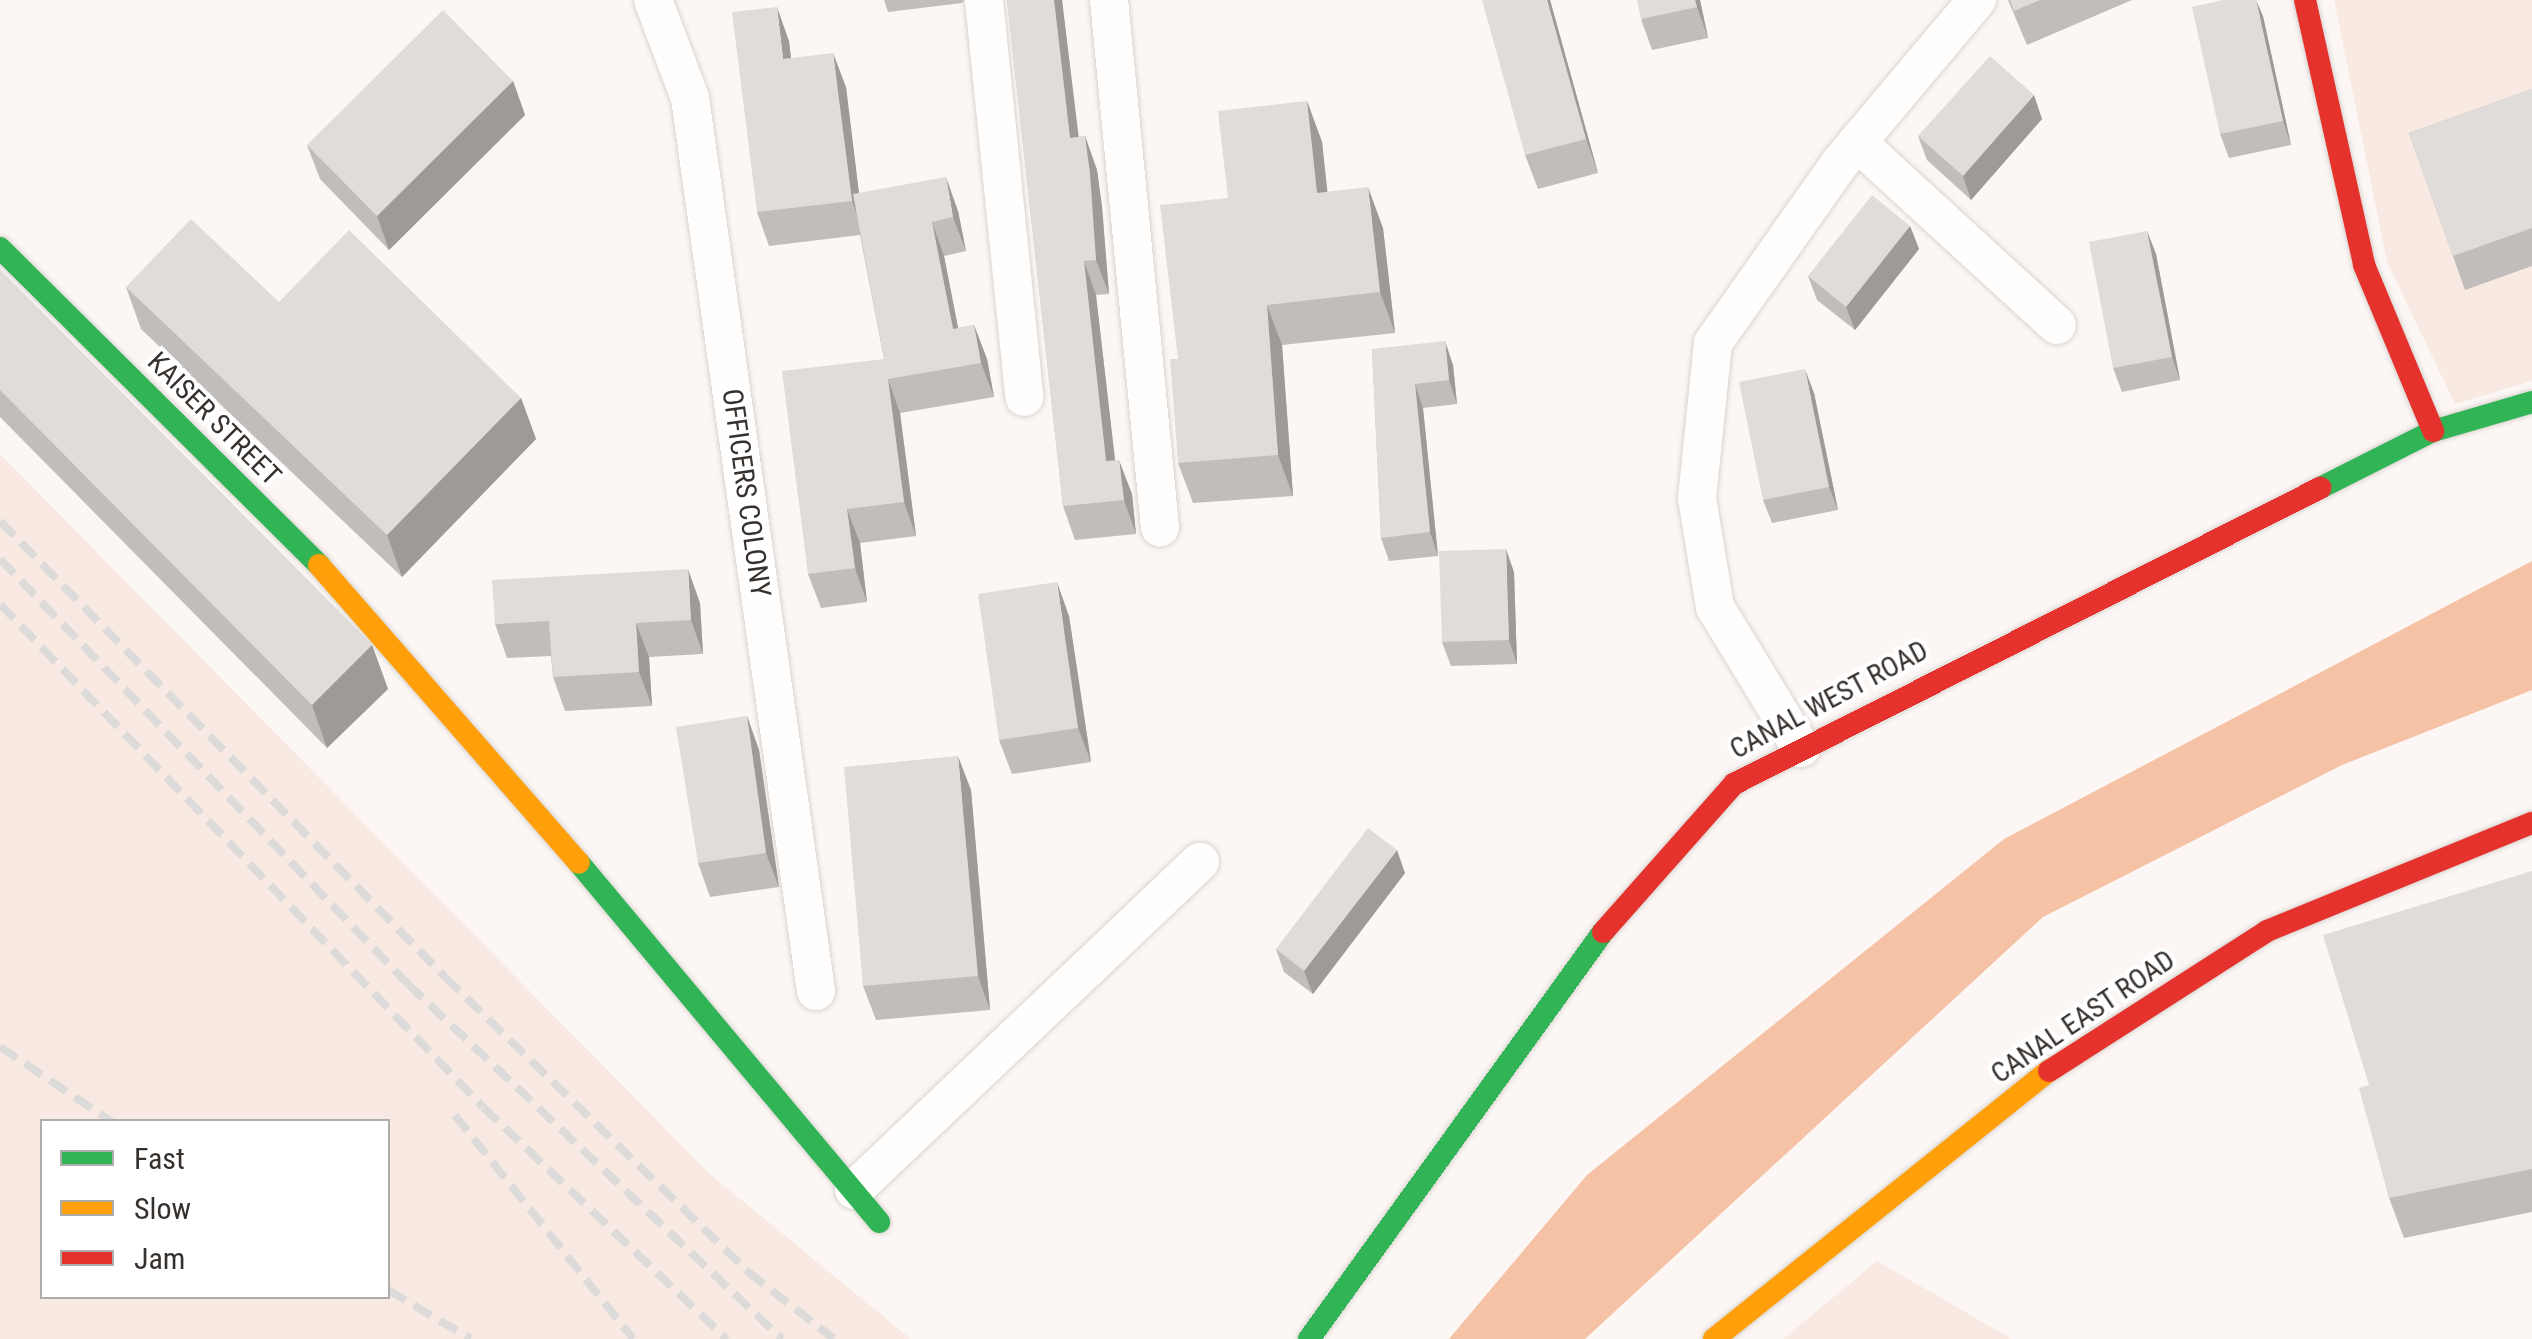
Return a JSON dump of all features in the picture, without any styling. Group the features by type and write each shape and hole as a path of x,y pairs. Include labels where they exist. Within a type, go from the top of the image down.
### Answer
{"street":[{"name":"OFFICERS COLONY","path":"653,0 690,98 816,991"},
{"path":"984,0 1024,398"},
{"path":"1109,0 1160,528"},
{"path":"1801,748 1715,606 1699,478 1712,343 1857,142 1978,0"},
{"path":"2305,0 2364,265 2433,432"},
{"path":"1857,142 2057,325"},
{"name":"KAISER STREET","path":"0,248 386,632 879,1222"},
{"name":"CANAL WEST ROAD","path":"1309,1339 1589,948 1734,784 2433,432 2532,402"},
{"name":"CANAL EAST ROAD","path":"1714,1339 2078,1050 2266,932 2532,824"},
{"path":"854,1190 1200,862"}],"shaded area":[{"path":"2334,0 2532,0 2532,381 2455,404 2387,262"},
{"path":"0,454 711,1175 911,1339 0,1339"},
{"path":"2532,561 2532,690 2342,765 2043,917 1585,1339 1449,1339 1587,1175 2004,839"},
{"path":"1877,1261 2012,1339 1783,1339"}],"building":[{"path":"1007,0 1054,0 1070,138 1085,136 1090,173 1096,260 1084,261 1106,461 1119,460 1124,500 1063,506"},
{"path":"1482,0 1547,0 1586,139 1525,155"},
{"path":"1637,0 1695,0 1697,7 1641,19"},
{"path":"2010,0 2040,0 2014,11"},
{"path":"2223,0 2256,0 2283,121 2220,134 2192,7"},
{"path":"777,7 783,59 833,53 852,201 757,212 732,12"},
{"path":"443,10 513,81 377,216 307,145"},
{"path":"1990,56 2034,95 1963,176 1918,136"},
{"path":"2532,89 2532,228 2453,256 2409,133"},
{"path":"1307,101 1317,193 1368,187 1380,292 1267,305 1278,455 1178,463 1170,359 1178,359 1160,205 1228,198 1218,111"},
{"path":"946,177 953,217 932,222 953,329 974,325 981,363 888,379 904,502 847,509 855,568 808,574 782,371 884,359 853,194"},
{"path":"1872,195 1910,226 1846,307 1808,276"},
{"path":"191,219 279,302 349,230 521,398 387,535 126,287"},
{"path":"2147,231 2172,357 2113,368 2089,242"},
{"path":"0,270 372,645 312,705 0,390"},
{"path":"1445,341 1449,380 1415,384 1430,532 1381,538 1372,349"},
{"path":"1805,369 1829,487 1763,500 1739,382"},
{"path":"1506,549 1509,640 1442,642 1439,551"},
{"path":"688,569 691,620 636,623 639,672 553,677 549,621 495,624 492,580"},
{"path":"1057,582 1078,728 999,740 978,594"},
{"path":"747,716 766,853 698,863 676,727"},
{"path":"958,756 978,976 863,986 844,767"},
{"path":"1368,828 1397,850 1304,971 1276,949"},
{"path":"2532,871 2532,1169 2389,1198 2359,1088 2369,1085 2323,935"}],"railway":[{"path":"0,521 445,977 748,1272 834,1339"},
{"path":"0,559 408,984 782,1339"},
{"path":"0,604 483,1107 727,1339"},
{"path":"0,1047 108,1119"},
{"path":"455,1115 633,1339"},
{"path":"390,1291 471,1339"}],"traffic: fast":[{"path":"0,248 319,565"},
{"path":"2320,488 2433,431 2532,402"},
{"path":"579,863 879,1222"},
{"path":"1309,1339 1603,932"}],"traffic: slow":[{"path":"319,565 579,863"},
{"path":"1714,1339 2049,1071"}],"traffic: jam":[{"path":"2305,0 2364,265 2433,431"},
{"path":"1603,932 1734,784 2320,488"},
{"path":"2049,1071 2267,931 2532,823"}]}
